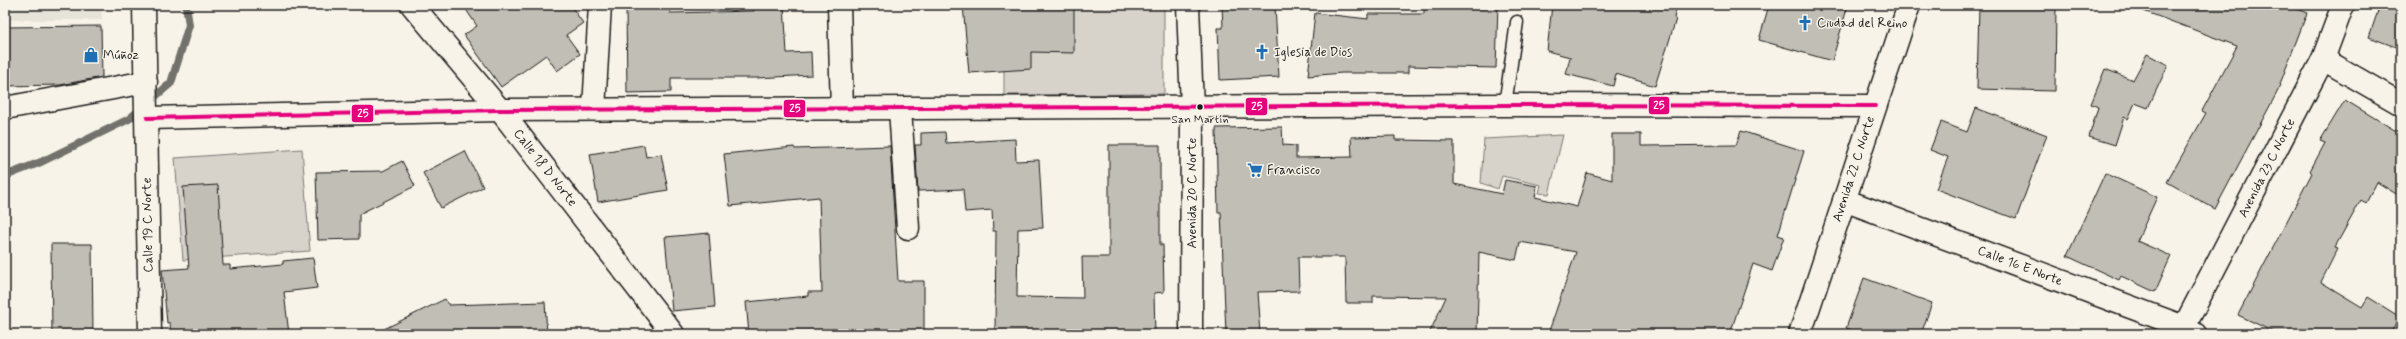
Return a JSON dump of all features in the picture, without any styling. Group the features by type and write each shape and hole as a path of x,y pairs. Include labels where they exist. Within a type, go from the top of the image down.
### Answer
{"street":[{"name":"Calle 19 C Norte","path":"144,5 150,334"},
{"name":"Calle 18 D Norte","path":"412,5 500,110 673,334"},
{"path":"594,109 600,5"},
{"path":"839,5 842,109"},
{"name":"Avenida 20 C Norte","path":"1188,5 1192,108 1191,334"},
{"name":"Avenida 22 C Norte","path":"1800,334 1908,5"},
{"name":"Avenida 23 C Norte","path":"2190,331 2323,59 2343,5"},
{"path":"2323,59 2401,104"},
{"path":"5,108 146,83"},
{"path":"147,117 594,109 1192,108 1505,105 1875,106"},
{"path":"900,109 908,228"},
{"name":"Calle 16 E Norte","path":"1844,200 2190,331"}],"lane":[{"path":"1505,105 1518,22"}],"shaded area":[{"path":"5,5 101,5 102,20 5,20"},
{"name":"San Martín","path":"1010,5 1164,5 1164,94 1004,95 1004,22"},
{"path":"1563,135 1549,194 1539,193 1541,185 1502,176 1498,189 1481,183 1484,139"},
{"path":"302,149 310,251 183,260 175,158"}],"building":[{"path":"463,5 570,5 583,23 566,35 580,54 557,71 546,55 501,87 464,35 477,26"},
{"path":"626,5 670,5 670,13 754,11 754,5 784,5 787,53 811,52 812,75 757,78 671,78 671,92 627,93"},
{"path":"963,5 1074,5 1074,53 1031,52 1031,69 969,73"},
{"name":"Iglesia de Dios","path":"1222,5 1275,5 1279,77 1220,80 1218,28 1223,28"},
{"path":"1424,5 1498,5 1496,68 1408,66 1408,73 1342,73 1308,76 1315,13 1368,19 1368,14 1424,14"},
{"path":"1552,5 1677,5 1674,18 1676,19 1655,86 1616,74 1613,86 1566,74 1570,57 1547,51"},
{"path":"1769,5 1848,5 1832,61 1759,40"},
{"path":"1979,5 2056,5 2055,91 1977,89"},
{"path":"2134,5 2286,5 2307,13 2280,84 2281,85 2215,209 2167,182 2206,113 2202,111 2237,46 2133,7"},
{"path":"2380,5 2401,5 2401,49 2369,37"},
{"path":"101,26 102,77 60,85 5,86 5,27"},
{"path":"2147,54 2168,65 2148,108 2135,103 2128,119 2124,117 2115,145 2089,137 2098,107 2091,104 2105,69 2133,80"},
{"path":"2345,100 2401,134 2401,197 2377,182 2366,203 2361,200 2335,247 2338,248 2321,282 2362,307 2368,297 2400,317 2390,334 2278,334 2238,315 2312,173 2310,171 2325,143 2320,141"},
{"path":"1976,108 2047,135 2016,219 1936,189 1948,157 1930,150 1941,122 1967,132"},
{"path":"1282,127 1283,145 1296,146 1296,158 1352,157 1351,137 1395,136 1395,140 1454,141 1454,184 1502,194 1505,180 1537,186 1535,197 1577,207 1587,173 1612,180 1612,134 1641,134 1641,146 1736,145 1741,131 1804,151 1778,235 1784,237 1772,271 1753,264 1730,334 1548,334 1576,252 1520,242 1516,260 1479,252 1477,334 1429,334 1446,297 1373,296 1373,303 1346,303 1345,257 1298,257 1299,291 1257,292 1260,334 1226,334 1221,212 1218,212 1216,128"},
{"path":"945,132 946,143 1015,139 1016,161 1039,160 1043,228 1018,229 1017,297 1083,298 1082,257 1109,257 1109,145 1160,145 1160,245 1163,245 1164,292 1154,293 1155,334 995,334 996,231 993,231 992,210 965,212 963,189 918,191 915,145 921,145 921,133"},
{"path":"644,145 646,157 661,154 668,190 598,202 590,154"},
{"path":"890,146 898,281 924,281 924,334 749,334 746,302 808,296 808,292 822,292 819,197 730,206 724,154 794,147 795,149"},
{"path":"465,151 483,187 441,208 423,173"},
{"path":"402,161 415,186 359,214 359,239 318,240 316,172 383,171"},
{"path":"2105,173 2157,197 2137,241 2171,256 2155,292 2121,276 2119,280 2067,256"},
{"path":"218,185 223,265 230,265 230,269 283,264 283,261 313,258 317,288 284,292 289,334 171,334 170,323 167,323 162,270 189,268 183,187"},
{"path":"709,233 715,307 672,311 665,237"},
{"path":"51,244 92,244 93,334 52,334"},
{"path":"1864,278 1932,303 1921,334 1863,334 1846,328"},
{"path":"445,299 449,305 545,302 547,334 374,334"}],"waterway":[{"path":"5,176 41,162 129,119 171,83 189,25 186,5"}],"transit line":[{"name":"25","path":"147,118 500,110 1505,105 1875,106"}],"place":[{"name":"Ciudad del Reino","path":"1805,23"},
{"name":"Iglesia de Dios","path":"1262,52"},
{"name":"Múñoz","path":"91,55"},
{"name":"San Martín","path":"1200,107"},
{"name":"Francisco","path":"1255,170"}]}
